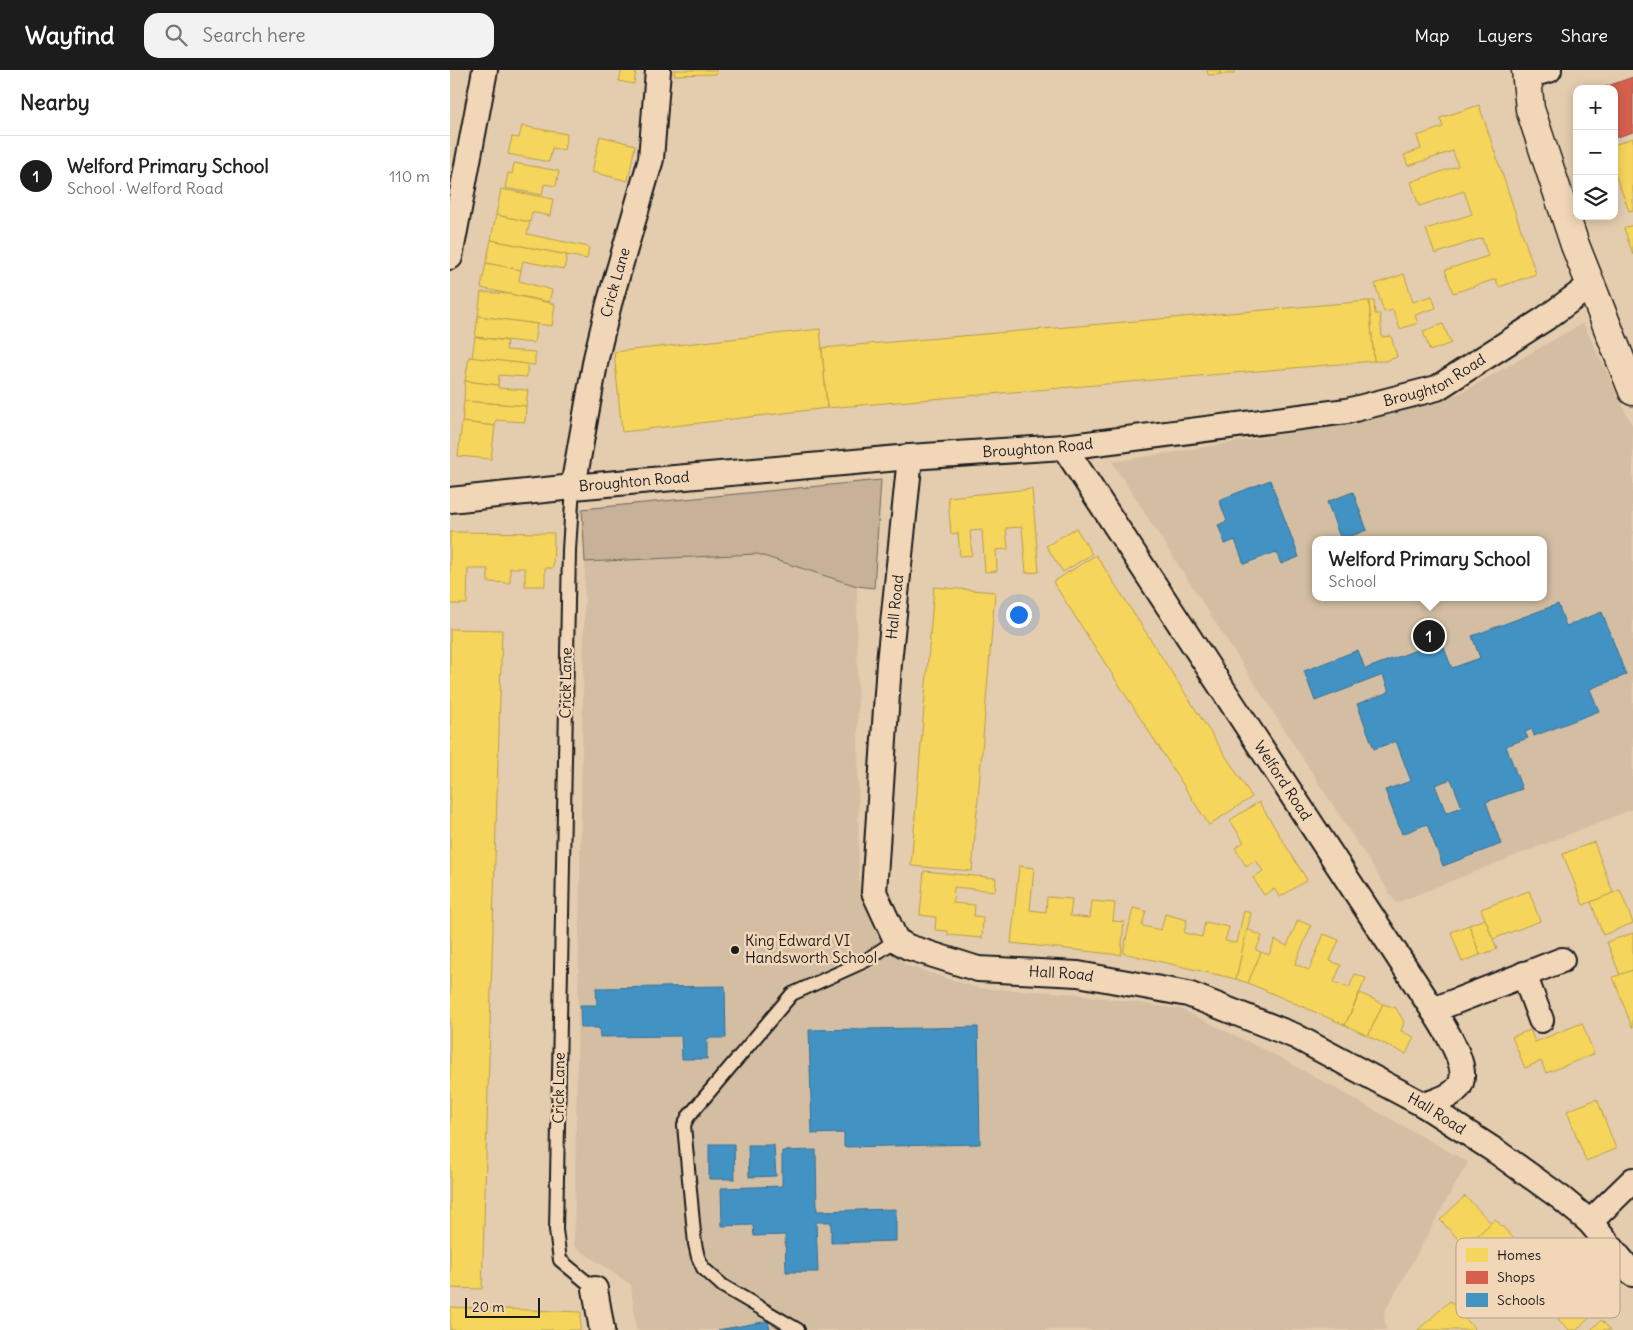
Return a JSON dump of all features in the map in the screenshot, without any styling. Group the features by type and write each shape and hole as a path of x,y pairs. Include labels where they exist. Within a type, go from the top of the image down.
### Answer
{"main road":[{"path":"1534,72 1530,109 1575,245 1633,391"}],"street":[{"path":"450,257 484,70"},
{"name":"Crick Lane","path":"573,487 596,358 609,304 651,159 658,70"},
{"name":"Broughton Road","path":"450,500 910,457 1064,447 1347,410 1437,388 1546,318 1591,285"},
{"name":"Welford Road","path":"1064,447 1433,1010 1452,1042 1463,1071 1460,1086 1447,1097 1424,1105"},
{"name":"Hall Road","path":"910,457 890,663 874,892 896,940 908,947 978,969 1078,974 1188,994 1295,1036 1424,1105 1496,1152 1562,1198 1590,1222 1603,1238"},
{"path":"1433,1010 1562,960"},
{"path":"1524,974 1541,1020"},
{"path":"1590,1222 1633,1180"},
{"name":"Hall Road","path":"1620,1258 1633,1274"},
{"path":"595,1289 602,1330"}],"lane":[{"name":"Crick Lane","path":"573,487 569,550 556,1230 560,1260 595,1289"},
{"path":"798,1330 723,1286 702,1268 696,1244 684,1125 688,1117 792,994 865,961 896,940"}],"shaded area":[{"path":"1583,323 1633,427 1633,809 1396,903 1112,462 1327,427 1461,393"},
{"path":"881,480 874,588 857,586 757,554 585,562 582,509"},
{"name":"King Edward VI Handsworth School","path":"757,554 857,586 859,887 877,934 905,965 978,988 1071,993 1181,1009 1281,1058 1468,1162 1384,1313 1386,1330 636,1330 631,1285 574,1246 585,562"}],"building: Homes":[{"path":"622,70 636,70 634,84 619,81"},
{"path":"674,70 716,70 716,74 674,75"},
{"path":"1207,70 1220,70 1220,74 1208,75"},
{"path":"1220,70 1234,70 1234,74 1220,74"},
{"path":"1479,105 1536,274 1499,287 1496,279 1453,293 1445,270 1488,256 1482,238 1435,254 1426,229 1472,214 1464,191 1419,206 1411,182 1458,166 1453,151 1408,166 1404,155 1421,149 1417,136 1443,127 1440,118"},
{"path":"522,126 567,134 564,150 552,148 549,162 508,154 512,137 519,138"},
{"path":"600,136 635,145 628,181 592,172"},
{"path":"1633,138 1633,210 1629,211 1618,182 1618,144"},
{"path":"514,163 559,171 556,186 544,184 542,195 505,188 508,173 512,174"},
{"path":"501,189 553,199 550,216 532,212 530,222 496,215"},
{"path":"496,215 530,222 527,234 589,247 587,259 491,240"},
{"path":"1633,225 1633,255 1624,228"},
{"path":"491,240 567,255 564,269 523,261 521,270 486,263"},
{"path":"486,263 521,270 519,281 552,290 549,302 481,288"},
{"path":"1404,274 1413,302 1432,296 1436,308 1415,315 1418,323 1400,329 1393,310 1384,312 1375,284"},
{"path":"481,292 509,294 555,304 552,326 478,316"},
{"path":"1369,301 1374,301 1375,314 1380,314 1382,337 1391,336 1397,357 1385,361 1374,361"},
{"path":"1369,301 1374,361 827,408 822,348"},
{"path":"478,316 537,324 534,343 475,337"},
{"path":"1443,324 1451,343 1430,351 1423,331"},
{"path":"820,329 827,408 622,432 614,352"},
{"path":"475,337 507,341 506,350 535,352 535,365 472,358"},
{"path":"469,357 527,364 527,377 499,375 498,385 465,381"},
{"path":"465,381 498,385 498,388 528,390 526,406 464,401"},
{"path":"464,401 526,406 525,422 496,420 495,426 462,422"},
{"path":"462,422 495,426 491,459 458,456"},
{"path":"1032,489 1039,572 1026,573 1022,527 1006,528 1008,549 996,550 997,571 985,572 982,530 970,531 972,555 960,556 958,533 951,534 948,497"},
{"path":"1076,528 1092,554 1063,572 1046,546"},
{"path":"450,532 554,533 553,568 545,568 545,586 525,586 525,568 510,568 510,583 488,582 488,569 468,569 467,604 450,604"},
{"path":"1096,555 1252,797 1209,825 1053,582"},
{"path":"934,587 995,592 972,871 911,866"},
{"path":"450,629 502,630 482,1289 450,1288"},
{"path":"1259,802 1307,880 1280,897 1274,889 1264,895 1253,878 1263,871 1256,860 1246,866 1235,848 1244,842 1230,820"},
{"path":"1594,842 1613,893 1583,905 1563,854"},
{"path":"1019,866 1034,868 1030,910 1046,912 1047,897 1072,899 1070,916 1090,918 1092,901 1115,903 1113,921 1124,922 1121,955 1011,943"},
{"path":"924,871 996,878 995,891 954,887 953,903 975,905 974,916 983,917 982,938 948,935 948,931 935,930 936,917 920,915"},
{"path":"1620,890 1633,923 1603,935 1591,902"},
{"path":"1529,891 1540,921 1493,939 1481,909"},
{"path":"1133,908 1146,911 1142,926 1161,930 1165,914 1187,920 1184,933 1202,937 1205,922 1229,927 1225,941 1237,943 1244,911 1251,913 1236,979 1123,953"},
{"path":"1485,919 1497,949 1480,955 1469,925"},
{"path":"1298,920 1311,926 1295,964 1309,970 1324,934 1339,940 1330,961 1341,965 1334,982 1349,988 1355,974 1366,978 1345,1025 1248,983 1261,952 1269,955 1275,940 1287,946"},
{"path":"1469,925 1480,955 1462,962 1451,932"},
{"path":"1247,929 1262,936 1256,950 1261,952 1248,983 1236,979"},
{"path":"1633,933 1633,970 1620,975 1607,942"},
{"path":"1633,970 1633,1027 1632,1027 1613,977"},
{"path":"1360,993 1383,1004 1368,1036 1345,1025"},
{"path":"1383,1004 1396,1008 1404,1022 1401,1031 1414,1037 1406,1054 1368,1036"},
{"path":"1582,1023 1594,1054 1546,1073 1541,1061 1525,1068 1512,1037 1530,1030 1535,1042"},
{"path":"1597,1099 1616,1149 1586,1161 1567,1111"},
{"path":"1465,1196 1491,1223 1475,1238 1457,1238 1440,1220"},
{"path":"1495,1219 1513,1238 1475,1238"},
{"path":"1450,1301 1456,1308 1456,1318 1465,1318 1474,1328 1472,1330 1418,1330"},
{"path":"450,1307 581,1312 580,1330 450,1330"},
{"path":"1557,1318 1589,1318 1577,1330 1569,1330"},
{"path":"1601,1320 1611,1330 1591,1330"}],"building: Shops":[{"path":"1633,77 1633,132 1618,137 1618,85 1610,85"}],"building: Schools":[{"path":"1270,480 1299,557 1281,564 1276,552 1244,564 1235,540 1225,544 1218,525 1227,521 1219,500"},
{"path":"1353,492 1367,530 1351,536 1340,536 1327,502"},
{"path":"1558,604 1566,626 1602,612 1626,675 1590,689 1599,711 1534,736 1532,729 1525,732 1528,738 1506,746 1522,789 1486,802 1501,844 1443,866 1427,824 1402,834 1385,790 1411,781 1396,741 1374,749 1357,704 1389,692 1383,675 1315,701 1304,671 1358,650 1365,669 1441,641 1452,668 1480,658 1472,636","holes":["1451,779 1462,807 1446,813 1435,785"]},
{"path":"725,986 726,1038 707,1038 707,1059 682,1059 681,1036 600,1037 599,1028 581,1028 580,1005 597,1005 596,988"},
{"path":"978,1027 980,1144 844,1147 844,1133 812,1134 809,1030"},
{"path":"709,1144 734,1144 735,1179 709,1179"},
{"path":"748,1145 774,1145 776,1176 749,1177"},
{"path":"816,1150 817,1211 896,1209 896,1241 831,1243 831,1222 816,1222 818,1272 786,1272 785,1235 754,1236 753,1225 722,1226 721,1188 782,1186 782,1151"},
{"path":"768,1321 770,1330 718,1330"}],"place":[{"name":"Welford Primary School","path":"1429,636"},
{"name":"King Edward VI Handsworth School","path":"735,950"}]}
